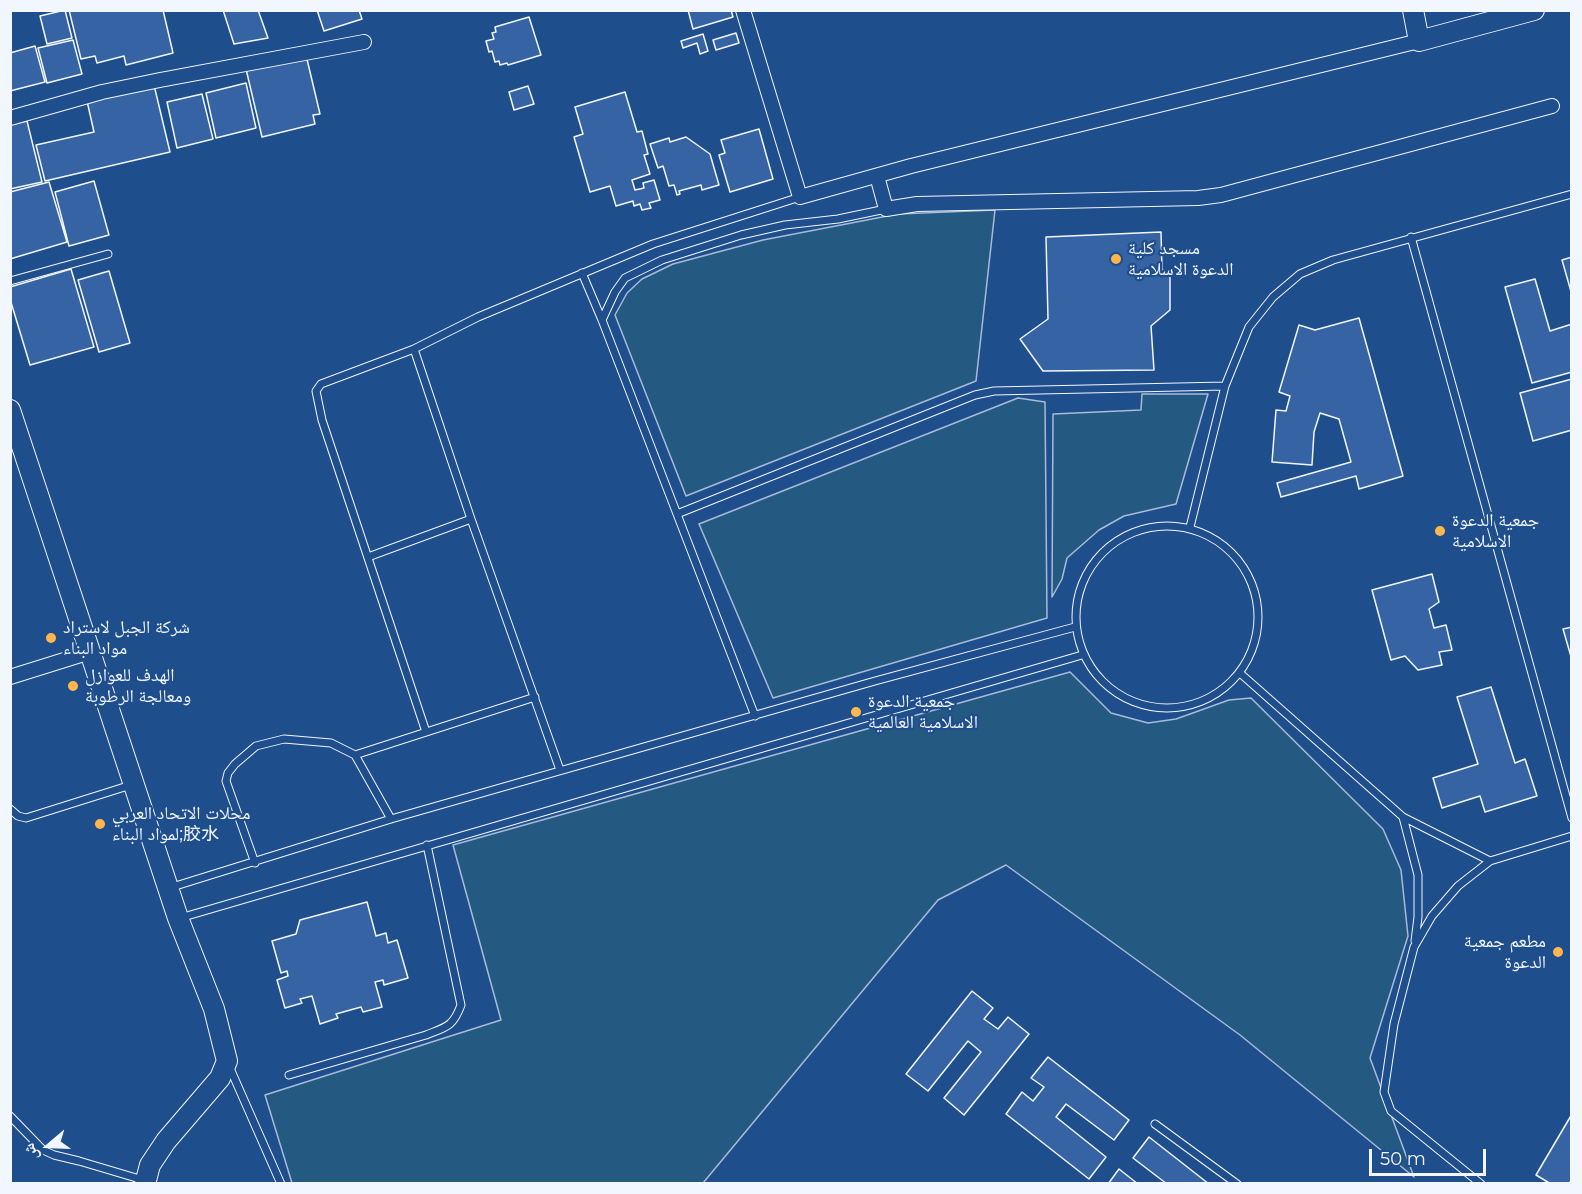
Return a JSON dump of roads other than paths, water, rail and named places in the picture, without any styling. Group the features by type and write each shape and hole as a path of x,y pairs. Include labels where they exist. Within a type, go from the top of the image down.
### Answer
{"street":[{"path":"743,10 800,196 1419,41 1534,10"},
{"path":"1413,10 1419,41"},
{"path":"10,118 102,92 364,42"},
{"path":"877,176 886,209 917,204 1198,198 1221,195 1552,106"},
{"path":"10,410 178,918 204,982 228,1064 220,1078 166,1141 150,1165 145,1182"},
{"path":"10,676 90,652"}],"lane":[{"path":"1190,526 1225,386 1249,327 1273,297 1300,274 1333,260 1572,194"},
{"path":"426,732 322,420 316,391 321,384 414,349 478,317 653,244 800,196"},
{"path":"602,320 615,292 626,278 662,260 741,235 785,225 838,219 886,209"},
{"path":"1411,237 1572,818"},
{"path":"10,281 108,254"},
{"path":"582,273 755,716"},
{"path":"414,349 471,519 560,770"},
{"path":"677,514 975,395 994,391 1225,386"},
{"path":"368,557 471,519"},
{"path":"1146,526 1190,526 1230,548 1255,586 1259,632 1241,674 1204,703 1156,710 1112,692 1082,655 1075,627 1080,582 1106,546 1146,526"},
{"path":"169,888 255,863 339,834 560,770 1075,627"},
{"path":"178,918 1082,655"},
{"path":"1241,674 1402,817 1490,861"},
{"path":"355,755 535,697"},
{"path":"255,863 226,781 228,773 235,764 256,746 284,739 331,743 355,755 391,819"},
{"path":"10,809 18,816 26,818 134,785"},
{"path":"1402,817 1418,875 1418,917 1414,947 1394,1024 1384,1086 1386,1103 1391,1111 1481,1184"},
{"path":"1414,947 1432,916 1458,886 1490,861 1572,836"},
{"path":"289,1075 426,1035 447,1027 455,1019 461,1005 427,845"},
{"path":"228,1064 281,1184"},
{"path":"10,1116 43,1150 145,1182"},
{"path":"1155,1124 1237,1184"}],"place":[{"name":"مسجد كلية الدعوة الاسلامية","path":"1116,259"},
{"name":"جمعية الدعوة الاسلامية","path":"1440,531"},
{"name":"شركة الجبل لاستراد مواد البناء","path":"51,638"},
{"name":"الهدف للعوازل ومعالجة الرطوبة","path":"73,686"},
{"name":"جمعية الدعوة الاسلامية العالمية","path":"856,712"},
{"name":"محلات الاتحاد العربي لمواد البناء;胶水","path":"100,824"},
{"name":"مطعم جمعية الدعوة","path":"1558,952"}]}
